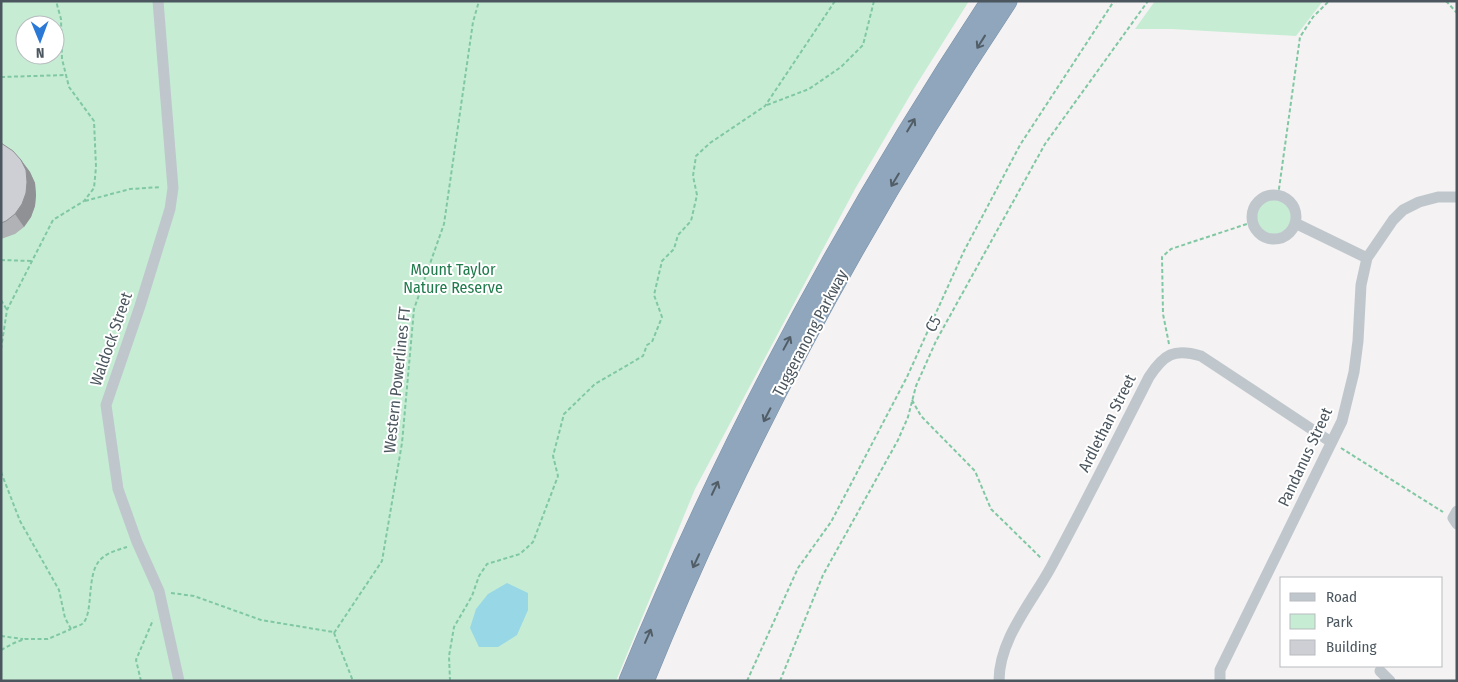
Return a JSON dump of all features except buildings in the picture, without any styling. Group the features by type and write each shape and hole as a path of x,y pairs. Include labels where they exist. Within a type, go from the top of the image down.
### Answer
{"highway":[{"name":"Tuggeranong Parkway","path":"628,681 687,546 786,346 834,257 885,169 991,1"},
{"name":"Tuggeranong Parkway","path":"644,681 699,554 748,451 804,341 890,189 1007,1"}],"street":[{"name":"Waldock Street","path":"158,1 174,188 170,209 140,306 106,405 118,489 137,542 160,596 179,681"},
{"path":"1267,196 1285,198 1293,206 1295,223 1287,234 1281,237 1273,238 1260,233 1253,222 1252,212 1258,202 1267,196"},
{"name":"Pandanus Street","path":"1220,681 1220,670 1342,421 1354,372 1362,285 1367,258 1393,220 1403,210 1419,202 1438,197 1457,197"},
{"path":"1295,223 1367,258"},
{"path":"1170,354 1179,352 1201,356 1331,442"},
{"name":"Ardlethan Street","path":"999,681 1002,658 1011,636 1051,568 1149,377 1161,361 1170,354"},
{"path":"1380,670 1390,681"}],"path":[{"path":"56,1 61,19 62,59 69,87 94,121 96,167 94,188 84,201"},
{"name":"Western Powerlines FT","path":"334,633 382,561 402,443 414,309 444,224 473,22 479,1"},
{"path":"765,106 835,1"},
{"path":"450,681 449,656 454,628 472,596 479,576 487,564 520,554 533,542 558,476 553,456 564,414 595,384 643,356 647,345 652,342 662,317 654,295 662,261 674,248 678,235 691,221 696,194 693,176 696,156 710,143 765,106 809,88 841,67 863,45 874,1"},
{"path":"747,681 798,568 831,522 907,377 964,251 1020,145 1114,1"},
{"name":"C5","path":"780,681 823,574 898,440 908,417 916,386 936,341 1045,144 1148,1"},
{"path":"1278,196 1300,38 1313,17 1330,1"},
{"path":"1446,1 1457,12"},
{"path":"1,77 66,75"},
{"path":"1,349 7,310 53,220 84,201 130,189 174,188"},
{"path":"1170,354 1163,314 1162,257 1171,249 1253,222"},
{"path":"1,260 32,261"},
{"path":"1,300 7,310"},
{"path":"912,400 921,416 975,471 991,509 1051,568"},
{"path":"1331,442 1456,518"},
{"path":"1,472 20,521 59,590 65,618 71,629"},
{"path":"1,636 48,639 83,623 88,615 92,578 99,562 107,554 137,542"},
{"path":"141,681 136,660 160,596 194,596 261,620 334,633 353,681"},
{"path":"1,650 26,639"}],"green space":[{"name":"Mount Taylor Nature Reserve","path":"1,1 969,1 915,87 855,189 695,489 616,681 1,681"},
{"path":"1155,1 1323,1 1296,36 1172,29 1135,29"},
{"path":"1274,200 1281,201 1286,205 1290,210 1290,224 1286,229 1281,233 1274,234 1267,233 1262,229 1258,224 1257,217 1258,210 1262,205 1267,201"}],"water":[{"path":"507,583 528,593 528,610 517,635 498,647 479,647 470,628 476,609 488,594"}]}
